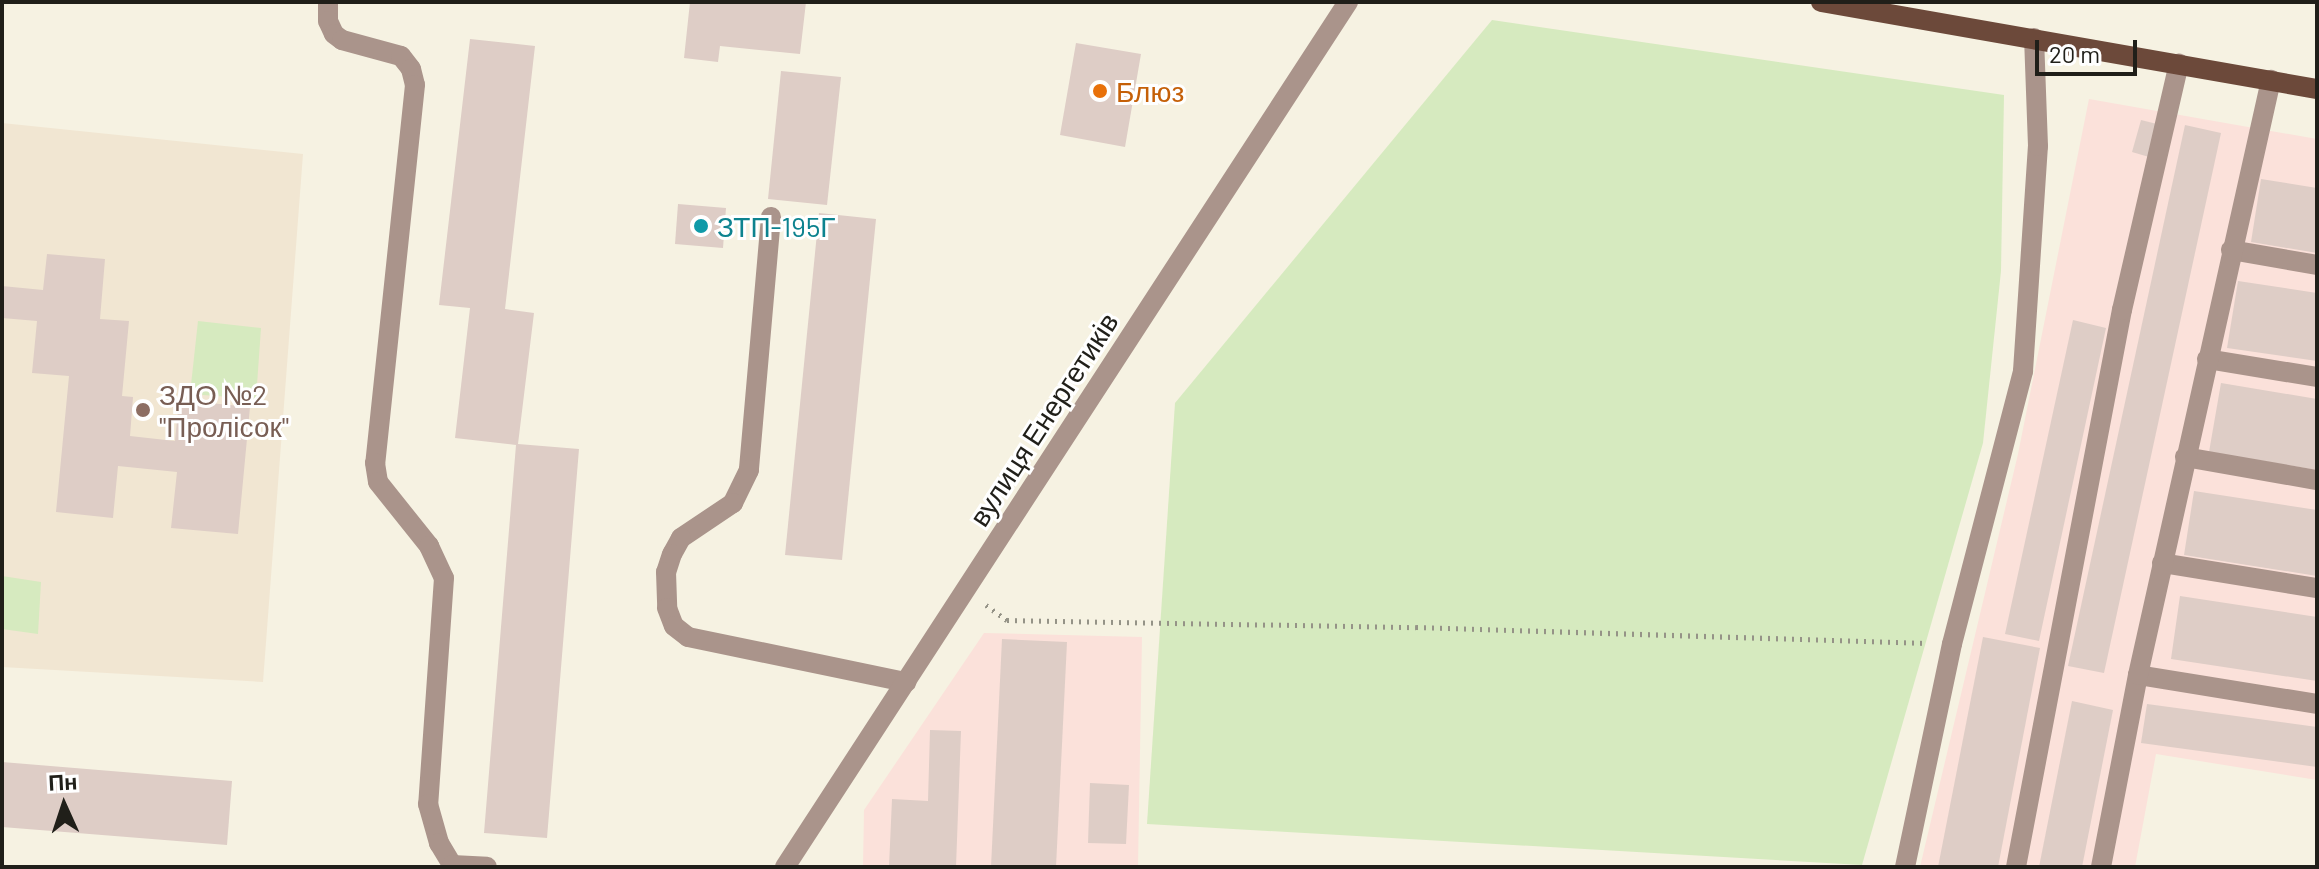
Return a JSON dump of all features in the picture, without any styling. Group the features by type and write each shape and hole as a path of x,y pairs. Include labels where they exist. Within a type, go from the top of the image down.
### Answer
{"main road":[{"path":"1821,2 2317,89"}],"street":[{"path":"328,2 328,21 334,34 342,40 401,56 411,69 415,85 375,463 378,482 429,546 444,578 428,804 439,843 452,865 487,867"},
{"name":"вулиця Енергетиків","path":"785,867 1348,2"},
{"path":"1905,867 1952,644 1973,573 2023,371 2038,146 2034,38"},
{"path":"2016,867 2122,310 2179,63"},
{"path":"2101,867 2162,563 2271,80"},
{"path":"771,217 749,470 733,503 681,538 666,572 667,608 674,626 688,637 906,682"},
{"path":"2231,250 2317,265"},
{"path":"2207,359 2317,377"},
{"path":"2185,457 2317,480"},
{"path":"2162,563 2317,588"},
{"path":"2138,675 2317,704"}],"path":[{"path":"965,590 1007,620 1401,626 1952,644"}],"shaded area":[{"path":"2089,99 2317,139 2317,780 2156,754 2135,867 1920,867 2018,454"},
{"name":"ЗДО №2 \"Пролісок\"","path":"2,123 303,154 263,682 2,667"},
{"path":"984,633 1142,637 1138,867 863,867 864,810"}],"green space":[{"path":"1492,20 2004,95 2001,271 1983,443 1862,865 1147,824 1175,403"},
{"path":"198,321 261,328 256,399 190,394"},
{"path":"2,576 41,582 38,634 2,629"}],"building":[{"path":"690,2 806,2 800,54 720,46 718,62 684,58"},
{"path":"470,39 535,46 505,309 534,313 518,444 579,449 547,838 484,833 516,445 455,438 470,308 439,305"},
{"path":"1076,43 1141,54 1125,147 1060,135"},
{"path":"781,71 841,77 827,205 768,199"},
{"path":"2141,120 2157,124 2149,157 2132,152"},
{"path":"2185,125 2221,133 2104,673 2068,666"},
{"path":"2261,179 2317,188 2317,253 2251,242"},
{"name":"ЗТП-195Г","path":"678,204 726,208 723,248 675,244"},
{"path":"819,213 876,219 842,560 785,555"},
{"path":"47,254 105,259 100,319 129,321 122,396 133,397 130,436 175,441 179,400 250,407 238,534 171,528 177,472 118,466 113,518 56,512 69,376 32,373 37,321 2,318 2,286 43,290"},
{"path":"2238,281 2317,293 2317,361 2227,348"},
{"path":"2073,320 2106,328 2039,641 2005,634"},
{"path":"2221,383 2317,399 2317,470 2209,452"},
{"path":"2194,491 2317,510 2317,576 2184,555"},
{"path":"2180,596 2317,617 2317,681 2171,659"},
{"path":"1983,637 2040,648 1998,867 1938,867"},
{"path":"1002,639 1067,642 1056,867 991,867"},
{"path":"2072,701 2113,710 2082,867 2039,867"},
{"path":"2147,704 2317,727 2317,767 2141,743"},
{"path":"930,730 961,731 956,867 889,867 892,799 928,801"},
{"path":"2,762 232,781 227,845 2,827"},
{"path":"1090,783 1129,785 1126,844 1088,843"}],"place":[{"name":"Блюз","path":"1100,91"},
{"name":"ЗТП-195Г","path":"701,226"},
{"name":"ЗДО №2 \"Пролісок\"","path":"143,410"}]}
